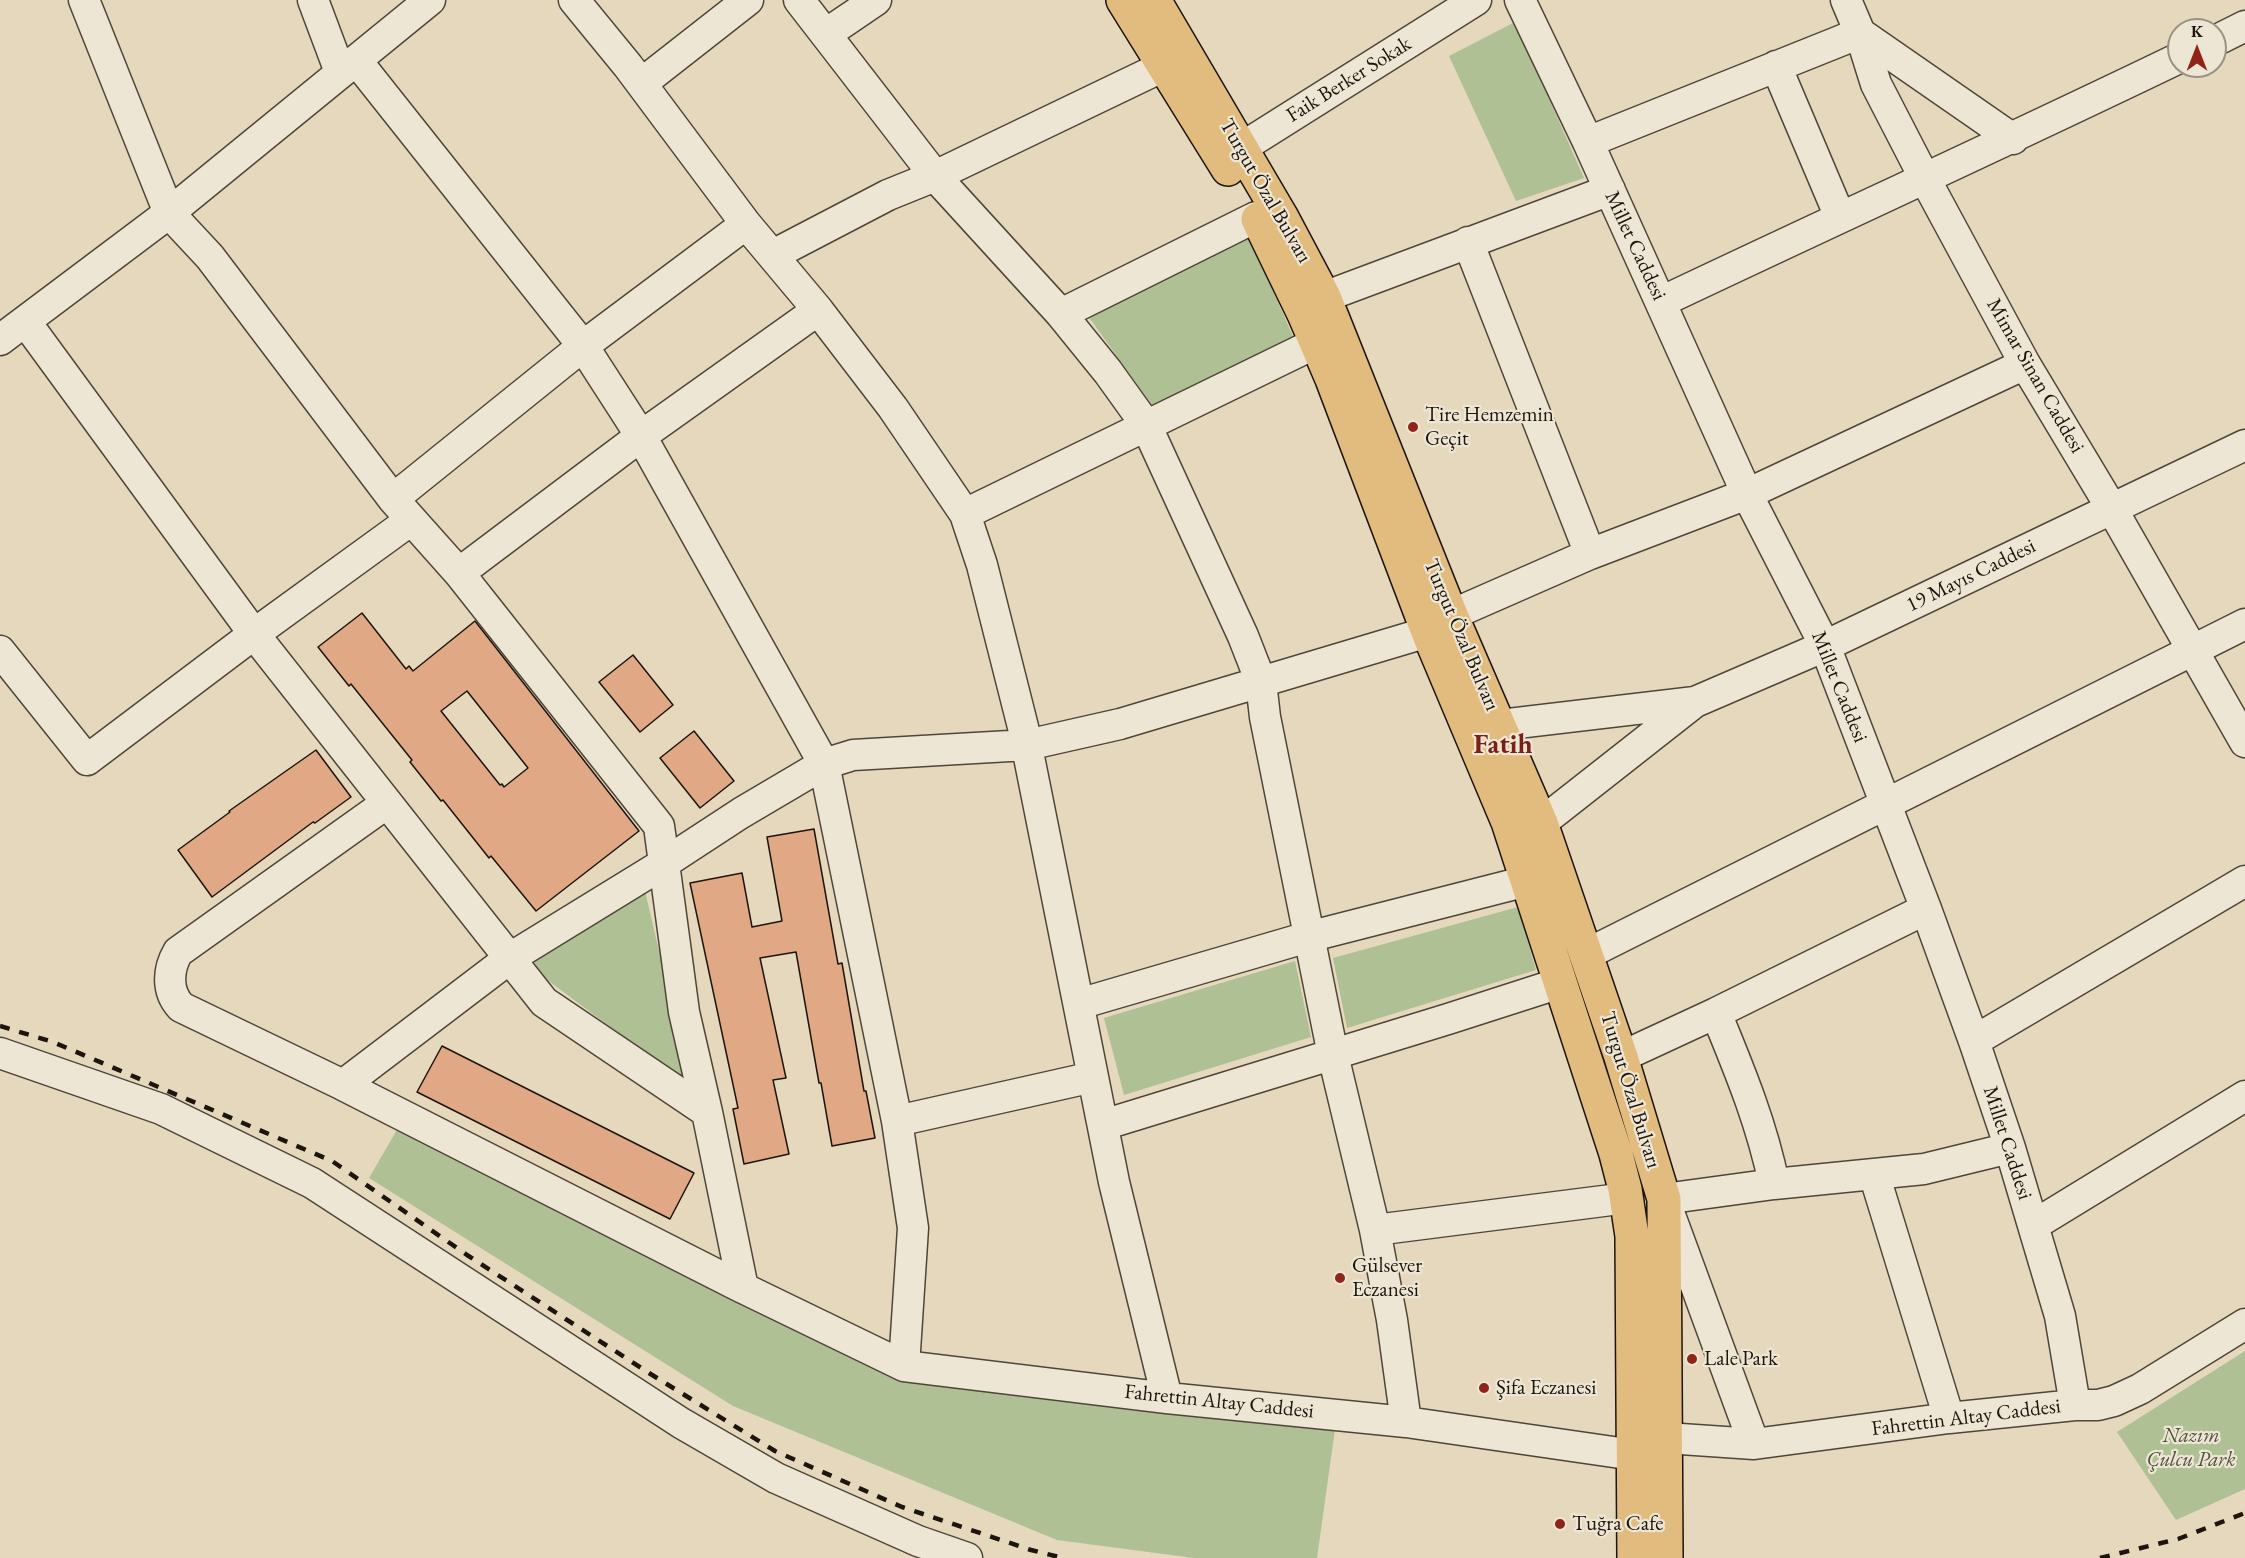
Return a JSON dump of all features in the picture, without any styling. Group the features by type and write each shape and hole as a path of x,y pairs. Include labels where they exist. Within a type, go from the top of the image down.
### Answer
{"main road":[{"name":"Turgut Özal Bulvarı","path":"1124,0 1164,66 1281,216 1324,297 1440,623 1593,1080 1616,1154 1627,1198 1632,1236 1634,1558"},
{"name":"Turgut Özal Bulvarı","path":"1157,1 1232,154 1256,217 1316,343 1440,623 1500,725 1541,823 1621,1057 1664,1199 1666,1558"}],"street":[{"path":"84,0 169,213 210,257 402,510 459,573 659,826 684,1012 743,1288"},
{"path":"313,0 348,66 583,346 641,436 824,764 897,1121 913,1228 904,1366"},
{"path":"0,340 169,213 430,0"},
{"path":"573,0 642,84 746,224 818,310 892,408 965,514 982,564 1027,745 1114,1182 1167,1398"},
{"path":"642,84 748,0"},
{"path":"799,0 935,176 1061,314 1108,372 1146,425 1243,636 1261,682 1265,717 1308,937 1333,1055 1375,1230 1392,1320 1406,1422"},
{"path":"826,34 876,0"},
{"name":"Faik Berker Sokak","path":"1232,154 1476,0"},
{"name":"Millet Caddesi","path":"1520,0 1588,142 1747,494 1825,646 1926,909 2010,1148 2060,1316 2075,1405"},
{"name":"Mimar Sinan Caddesi","path":"1846,0 1860,33 1876,84 1924,177 2025,364 2112,508 2245,742"},
{"path":"2227,35 2245,26"},
{"path":"1588,142 1860,33 2013,139"},
{"path":"1661,302 1924,177 2013,139 2167,64"},
{"path":"773,255 888,195 935,176 1164,66"},
{"path":"1776,66 1840,217"},
{"path":"1324,297 1610,190"},
{"path":"1061,314 1256,217"},
{"path":"0,651 87,760 254,634 402,510 583,346 746,224"},
{"path":"1468,242 1590,554"},
{"path":"459,573 641,436 818,310"},
{"path":"25,321 254,634 544,1002 707,1112"},
{"path":"965,514 1316,343"},
{"path":"343,1085 510,958 741,813 824,764 853,755 1027,745 1120,724 1261,682 1440,623 1590,554 1747,494 2025,364"},
{"name":"19 Mayıs Caddesi","path":"1695,702 1825,646 2245,445"},
{"path":"1585,955 2245,624"},
{"path":"1500,725 1695,702"},
{"path":"1541,823 1695,702"},
{"name":"Fahrettin Altay Caddesi","path":"387,803 178,952 170,975 172,994 181,1007 343,1085 743,1288 904,1366 1167,1398 1406,1422 1634,1455"},
{"path":"1079,1004 1308,937 1527,881"},
{"path":"1974,1041 2245,881"},
{"path":"1621,1057 1716,1013 1926,909"},
{"path":"1103,1125 1333,1055 1560,982"},
{"path":"1716,1013 1752,1100 1764,1137 1774,1184"},
{"path":"0,1053 161,1109 312,1183 681,1423 776,1478 918,1541 967,1558"},
{"path":"897,1121 1093,1077"},
{"path":"2034,1225 2245,1096"},
{"path":"1754,1444 1664,1199 1774,1184 1924,1169 2010,1148"},
{"path":"1874,1174 1949,1418"},
{"path":"1375,1230 1627,1198"},
{"name":"Fahrettin Altay Caddesi","path":"1666,1438 1754,1444 1949,1418 2075,1405 2098,1405 2114,1401 2140,1389 2245,1324"}],"green space":[{"path":"1515,22 1584,178 1516,201 1449,56"},
{"path":"1250,238 1295,341 1157,412 1088,316"},
{"path":"645,891 687,1071 684,1078 676,1076 538,973 534,960"},
{"path":"1518,907 1536,970 1347,1028 1333,958"},
{"path":"1295,961 1311,1037 1124,1095 1104,1018"},
{"path":"405,1116 904,1366 1337,1415 1317,1558 1194,1558 1057,1540 733,1406 369,1178"},
{"name":"Nazım Çulcu Park","path":"2245,1351 2245,1489 2176,1520 2117,1432"}],"building":[{"path":"362,613 406,669 409,666 413,671 475,621 639,831 536,911 491,856 489,858 443,800 441,801 410,762 412,760 318,647","holes":["467,691 528,768 504,787 500,785 441,711"]},
{"path":"633,655 673,705 640,732 599,682"},
{"path":"694,731 734,781 700,808 660,758"},
{"path":"316,750 351,797 315,823 313,822 212,897 178,850"},
{"path":"814,829 838,964 842,963 864,1091 866,1091 875,1138 832,1146 796,952 760,958 786,1078 773,1080 789,1154 744,1164 733,1109 738,1108 690,883 742,873 752,927 782,921 767,837"},
{"path":"442,1046 694,1173 670,1219 417,1092"}],"railway":[{"path":"0,1026 53,1042 332,1161 467,1255 649,1373 775,1451 902,1507 1031,1550 1063,1558"},
{"path":"2100,1558 2178,1539 2245,1513"}],"place":[{"name":"Tire Hemzemin Geçit","path":"1413,427"},
{"name":"Gülsever Eczanesi","path":"1340,1278"},
{"name":"Lale Park","path":"1692,1359"},
{"name":"Şifa Eczanesi","path":"1484,1388"},
{"name":"Tuğra Cafe","path":"1560,1524"}],"district":[{"name":"Fatih","path":"1503,746"}]}
